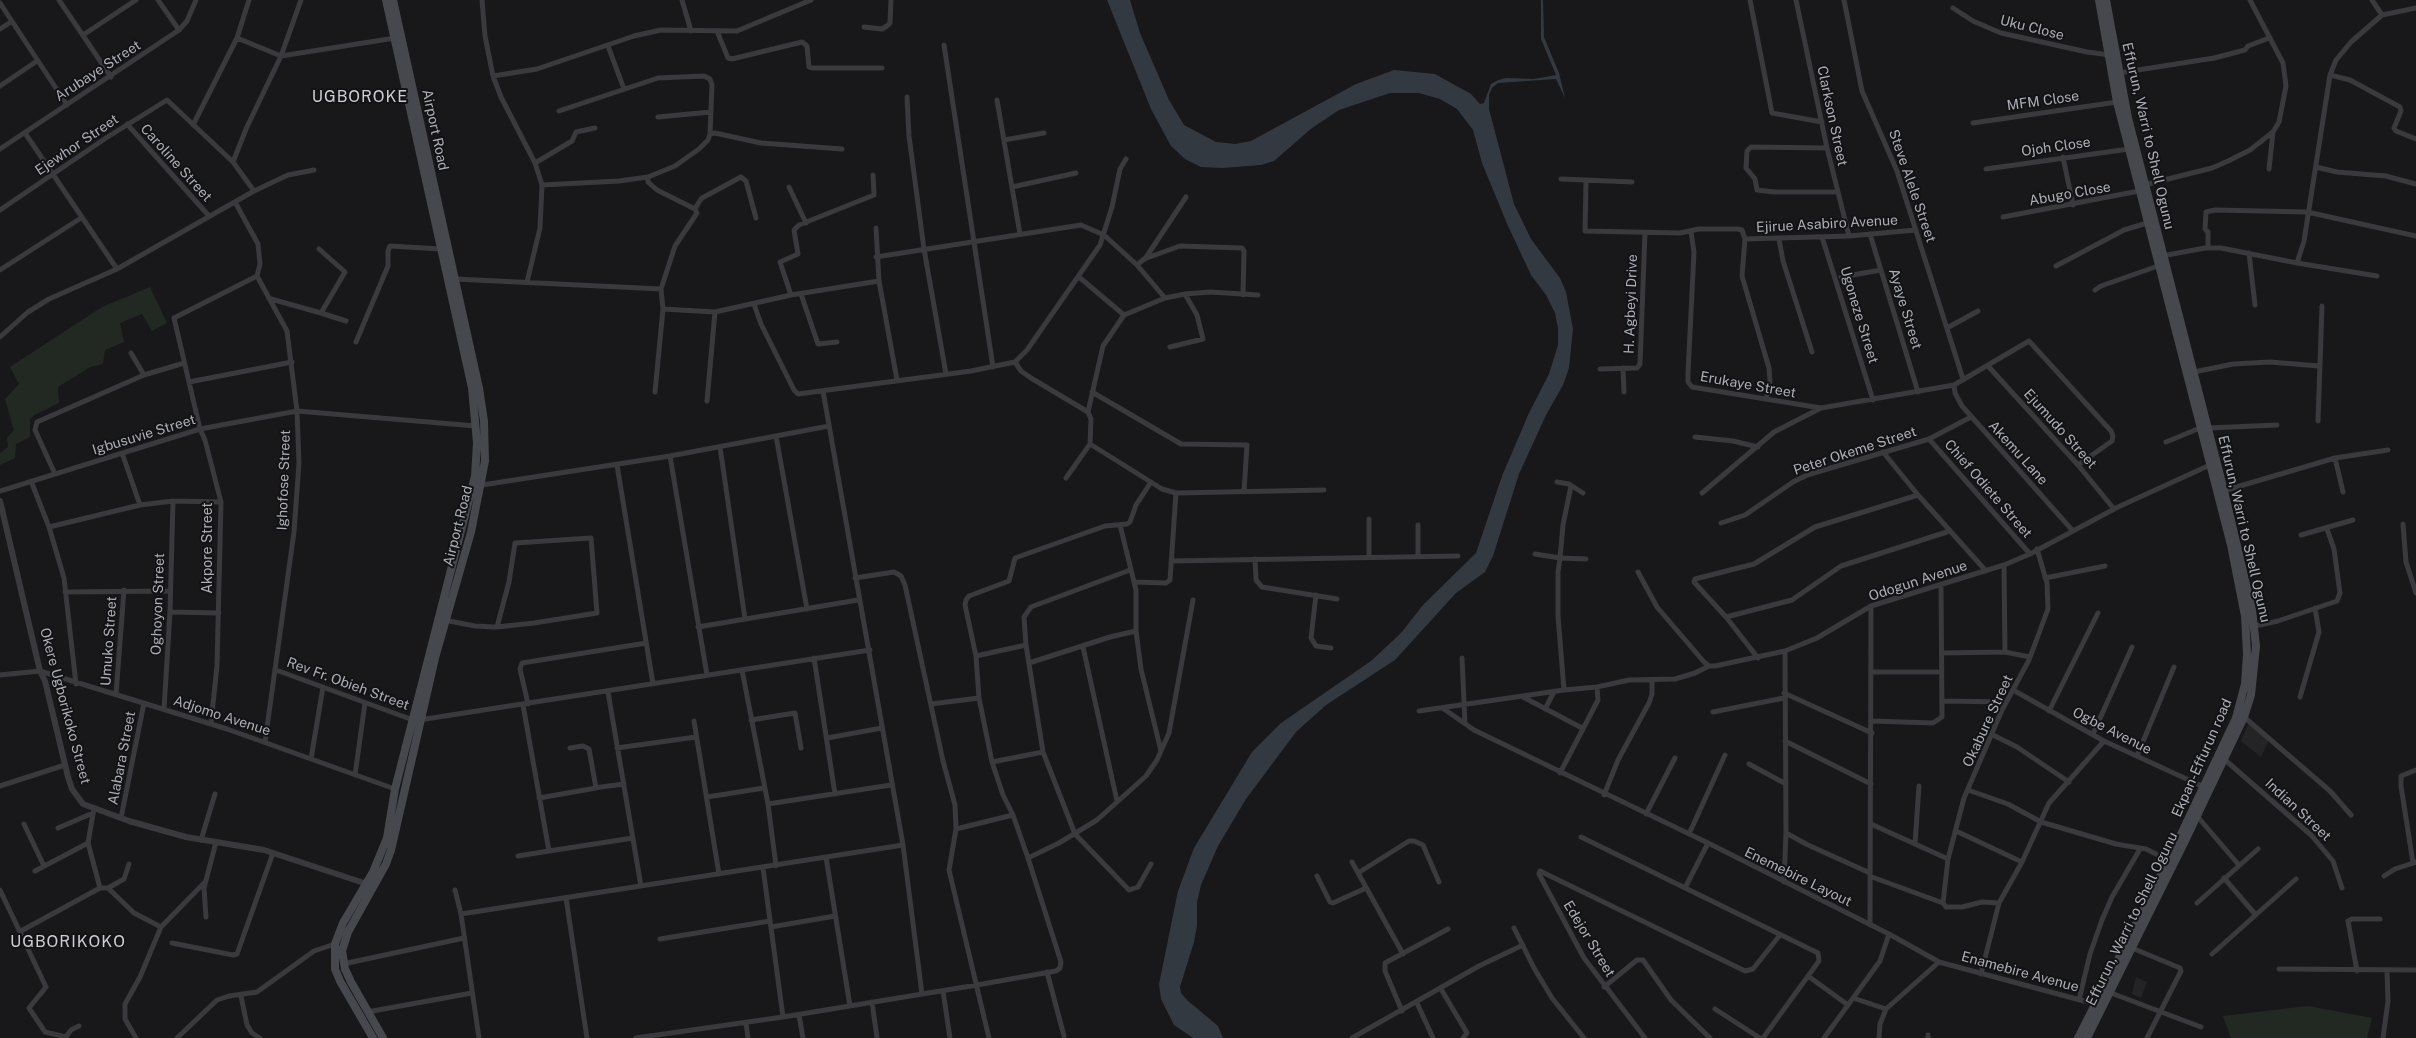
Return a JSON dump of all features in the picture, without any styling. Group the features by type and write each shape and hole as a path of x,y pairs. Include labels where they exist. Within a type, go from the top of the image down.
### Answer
{"main road":[{"name":"Airport Road","path":"373,1038 340,982 335,963 335,944 343,923 367,884 382,854 387,838 395,789 416,720 441,623 475,476 476,426 472,388 386,0"},
{"name":"Airport Road","path":"393,0 477,379 484,421 485,461 482,485 471,532 441,623"},
{"name":"Effurun, Warri to Shell Ogunu","path":"2099,0 2117,102 2194,372 2210,464 2221,492 2239,583"},
{"name":"Effurun, Warri to Shell Ogunu","path":"2089,1037 2244,717 2254,680 2255,626 2204,428 2158,266 2160,256 2147,223 2106,0"},
{"name":"Ekpan-Effurun road","path":"2078,1038 2168,860 2236,718 2245,684 2246,628 2239,583"},
{"name":"Airport Road","path":"383,1038 367,1012 344,964 342,952 348,932 379,879 391,850 416,720"}],"street":[{"path":"60,0 111,76"},
{"path":"83,35 136,0"},
{"path":"158,0 179,30"},
{"name":"Arubaye Street","path":"0,150 179,30 187,21 196,0"},
{"path":"249,0 237,38 193,125 233,162 254,191"},
{"path":"233,162 246,129 281,56 301,0"},
{"path":"482,0 485,36 493,76 501,98 534,163 542,185 540,228 527,282"},
{"path":"682,0 691,32"},
{"path":"493,76 537,68 661,30 691,32 737,31 810,0"},
{"path":"864,27 882,29 890,23 891,0"},
{"path":"1750,0 1772,113 1822,122"},
{"name":"Clarkson Street","path":"1796,0 1827,148 1849,236"},
{"name":"Steve Alele Street","path":"1844,0 1862,90 1888,146 1963,379"},
{"path":"2250,0 2283,63 2286,86 2279,122 2273,132 2269,169"},
{"path":"2372,0 2382,15"},
{"path":"0,3 67,105"},
{"name":"Uku Close","path":"1953,8 1973,21 2001,33 2079,51 2110,55"},
{"path":"2298,263 2304,241 2307,212 2330,75 2336,60 2351,42 2382,15 2416,8"},
{"path":"0,29 11,22"},
{"path":"717,31 728,58 732,59 802,42 808,46 809,67 812,68 882,68"},
{"path":"237,38 281,56 395,38"},
{"path":"2119,73 2214,58 2245,50 2248,46 2269,38"},
{"path":"944,45 993,367"},
{"path":"608,46 624,89"},
{"path":"0,86 37,61"},
{"path":"2330,75 2350,80 2400,107 2401,111 2394,128 2396,131 2416,139"},
{"path":"542,185 619,181 648,177 675,166 700,149 708,140 710,134 712,85 710,79 704,76 658,78 559,111"},
{"path":"907,97 908,128 924,249 946,374"},
{"name":"Ejewhor Street","path":"0,210 167,100 193,125"},
{"path":"997,100 1020,234"},
{"name":"MFM Close","path":"1973,123 2117,102"},
{"path":"658,117 711,112"},
{"name":"Caroline Street","path":"128,124 209,216"},
{"path":"534,163 572,141 576,132 595,128"},
{"path":"25,132 117,269"},
{"name":"Abugo Close","path":"2003,216 2073,205 2212,168 2250,150 2273,132"},
{"path":"1004,140 1044,133"},
{"path":"710,134 761,143 842,149"},
{"path":"1827,148 1751,147 1747,151 1746,168 1755,179 1757,190 1774,192 1837,192"},
{"name":"Ojoh Close","path":"1986,169 2129,149"},
{"path":"2063,157 2073,205"},
{"path":"754,304 761,324 794,390 798,394 804,395 993,367 1015,362 1027,350 1100,245 1120,169 1126,160"},
{"path":"2316,167 2337,172 2386,176 2416,184"},
{"path":"0,337 28,312 49,299 117,269 254,191 288,175 314,170"},
{"path":"1012,186 1076,173"},
{"path":"791,295 780,262 798,254 794,230 806,223 874,195 874,175"},
{"path":"648,177 648,182 657,190 696,209"},
{"path":"655,392 663,309 661,290 675,246 697,213 696,209 702,198 741,177 746,181 756,218"},
{"path":"1561,179 1586,182 1632,182"},
{"name":"Ejirue Asabiro Avenue","path":"1586,182 1585,231 1645,233 1691,232 1699,229 1737,229 1742,230 1745,239 1779,239 1849,236 1916,230"},
{"path":"789,186 806,223"},
{"path":"1137,265 1144,259 1186,197"},
{"path":"235,202 258,244 260,264 257,276"},
{"path":"2208,248 2208,232 2204,229 2206,212 2209,210 2307,212 2416,236"},
{"path":"0,270 81,218"},
{"path":"2056,266 2124,230 2147,223"},
{"path":"876,257 1081,225 1104,235 1137,265 1165,298"},
{"path":"876,228 876,257 879,281 897,380"},
{"name":"Erukaye Street","path":"1691,232 1694,252 1688,382 1692,387 1821,408 1954,385"},
{"name":"H. Agbeyi Drive","path":"1600,369 1637,368 1640,364 1645,233"},
{"name":"Ayaye Street","path":"1870,234 1918,392"},
{"name":"Ugoneze Street","path":"1822,237 1873,400"},
{"path":"1745,239 1742,276 1769,368 1770,381 1766,399"},
{"path":"1779,239 1783,262 1812,352"},
{"path":"356,342 388,266 390,246 441,249"},
{"path":"1144,259 1180,246 1242,248 1244,251 1242,295"},
{"path":"2160,256 2208,248 2249,253 2377,276"},
{"path":"318,250 345,272 321,313"},
{"path":"2249,253 2254,305"},
{"path":"2095,290 2101,286 2158,266"},
{"path":"1841,277 1881,270"},
{"name":"Ighofose Street","path":"257,276 287,331 297,411 299,463 294,532 265,742"},
{"name":"Akpore Street","path":"211,723 217,666 220,502 207,448 200,429 174,318 257,276"},
{"path":"1079,277 1124,315"},
{"path":"455,279 661,290"},
{"path":"663,309 715,312 791,295 879,281"},
{"path":"1066,478 1090,444 1091,419 1088,412 1104,346 1124,315 1165,298 1185,294 1210,292 1258,295"},
{"path":"801,294 818,344 837,342"},
{"path":"1170,347 1203,339 1197,315 1185,294"},
{"path":"271,299 346,321"},
{"path":"2318,421 2322,306"},
{"path":"1947,328 1978,310"},
{"path":"707,401 715,312"},
{"path":"1954,385 1963,379 1970,378 2027,341 2031,342 2111,431 2113,436 2112,441 2078,465"},
{"path":"131,353 144,375"},
{"path":"55,474 35,430 37,422 144,375 184,362"},
{"path":"189,382 292,362"},
{"path":"1015,362 1021,371 1031,378 1088,412"},
{"path":"2194,372 2233,364 2270,362 2319,366"},
{"name":"Ejumudo Street","path":"1988,366 2078,465 2114,508"},
{"path":"1623,368 1624,392"},
{"name":"Akemu Lane","path":"1954,385 1955,393 1962,406 2073,531"},
{"path":"823,392 858,600 870,650 891,785 903,845 922,994"},
{"path":"1092,392 1181,444 1247,445 1244,491"},
{"path":"1702,494 1774,432 1821,408"},
{"name":"Igbusuvie Street","path":"0,491 200,429 297,411 476,426"},
{"name":"Peter Okeme Street","path":"1721,523 1745,515 1793,482 1807,475 1929,439 1971,416"},
{"path":"2166,442 2204,428 2277,425"},
{"path":"482,485 670,456 829,426"},
{"path":"776,436 806,609"},
{"path":"1695,437 1733,441 1758,447"},
{"name":"Chief Odiete Street","path":"1929,439 2030,554"},
{"path":"1090,444 1162,489 1176,493 1324,490"},
{"path":"720,447 745,619"},
{"path":"2221,492 2335,458 2388,450"},
{"path":"1883,452 1918,496 1986,570"},
{"path":"122,453 140,505"},
{"path":"670,456 707,675"},
{"path":"2335,458 2343,492"},
{"name":"Odogun Avenue","path":"1419,711 1597,687 1629,680 1675,679 1695,673 1708,666 1758,658 1785,651 1817,638 1872,606 2004,565 2030,554 2114,508 2210,464"},
{"path":"616,465 653,684"},
{"path":"31,481 49,527 64,578 76,684"},
{"path":"636,1038 799,1015 977,985 1048,972 1060,968 1061,962 1028,858 992,762 979,698 976,656 965,605 969,596 1009,581 1015,558 1105,526 1130,522 1136,505 1151,482"},
{"path":"1557,482 1571,486 1583,493"},
{"path":"1564,690 1558,616 1558,572 1563,525 1571,486"},
{"path":"1134,582 1166,583 1170,580 1176,493"},
{"path":"1758,658 1694,580 1754,564 1815,527 1918,496"},
{"name":"Okere Ugborikoko Street","path":"0,501 40,671 45,680 65,765 72,789 83,804 94,811 201,840 273,853 367,884"},
{"path":"49,527 140,505 172,501 220,502"},
{"name":"Oghoyon Street","path":"164,708 170,612 172,501"},
{"path":"1369,520 1369,556"},
{"path":"2301,536 2353,520"},
{"path":"2403,524 2406,562 2416,593"},
{"path":"1120,525 1138,601 1136,631 1141,669 1161,751"},
{"path":"1418,525 1418,556"},
{"path":"2255,626 2278,621 2337,601 2340,593 2334,550 2327,528"},
{"path":"1726,617 1792,600 1841,566 1950,531"},
{"path":"441,623 497,627 534,624 597,613 592,538 515,543 510,582 497,627"},
{"name":"Okabure Street","path":"1943,903 1948,859 1968,790 2006,702 2030,658 2048,609 2049,596 2037,549"},
{"path":"1535,554 1560,558 1586,559"},
{"path":"1172,561 1353,559 1369,556 1458,556"},
{"path":"1256,559 1256,580 1262,587 1337,599"},
{"path":"2004,565 2005,652"},
{"path":"2045,578 2105,566"},
{"path":"1130,570 1031,607 1024,616 1026,645 1043,752 1075,834 1129,890 1138,887 1151,864"},
{"path":"855,578 894,572 901,576 905,585 955,805 956,829 949,870 989,1038"},
{"path":"1638,572 1656,607 1708,666"},
{"path":"1872,721 1936,722 1942,717 1944,700 1941,672 1941,585"},
{"name":"Umuko Street","path":"116,694 124,590"},
{"path":"66,592 170,591"},
{"path":"1316,596 1311,638 1316,646 1331,648"},
{"path":"698,627 858,600"},
{"path":"1028,858 1075,834 1097,820 1146,776 1169,733 1193,600"},
{"path":"1870,925 1872,606"},
{"path":"2300,697 2319,632 2315,608"},
{"path":"170,612 219,613"},
{"path":"2049,710 2098,613"},
{"path":"1029,663 1110,637 1136,631"},
{"path":"549,851 539,798 520,669 522,663 646,643"},
{"path":"976,656 1026,645"},
{"path":"1083,647 1117,801"},
{"path":"2093,734 2132,647"},
{"path":"416,720 608,692 870,650"},
{"path":"1784,882 1786,833 1785,651"},
{"path":"1942,653 2005,652 2030,658"},
{"path":"814,658 835,794"},
{"path":"1462,658 1465,724"},
{"path":"2137,756 2174,667"},
{"name":"Rev Fr. Obieh Street","path":"276,670 416,720"},
{"path":"742,670 768,804 776,866"},
{"path":"0,675 40,671"},
{"name":"Adjomo Avenue","path":"40,671 76,684 211,723 395,789"},
{"path":"1873,672 1941,672"},
{"path":"1604,795 1618,760 1652,694 1652,681"},
{"path":"311,759 323,687"},
{"path":"1560,773 1598,700 1597,687"},
{"name":"Ogbe Avenue","path":"2013,690 2104,741 2204,787"},
{"path":"608,692 641,886"},
{"path":"1545,709 1554,692"},
{"path":"1713,712 1784,695 1872,733"},
{"path":"1522,696 1582,728"},
{"path":"931,704 979,698"},
{"path":"1944,700 2006,702"},
{"name":"Alabara Street","path":"122,818 144,703"},
{"path":"355,775 365,703"},
{"name":"Enemebire Layout","path":"1444,709 1465,724 1560,773 1689,834 1889,934 1939,962"},
{"path":"752,720 795,713 801,748"},
{"path":"2244,717 2330,791 2351,815"},
{"path":"694,721 719,874"},
{"path":"827,738 882,728"},
{"path":"1993,735 2017,747 2069,782"},
{"path":"617,748 696,737"},
{"path":"1785,741 1871,784"},
{"path":"1981,974 1999,902 2022,862 2049,803 2104,741"},
{"path":"539,798 596,788 589,749 583,746 570,748"},
{"path":"992,762 1043,752"},
{"path":"1689,834 1725,755"},
{"path":"1646,814 1675,758"},
{"name":"Indian Street","path":"2224,759 2310,835 2333,861 2342,888"},
{"path":"1748,764 1786,784"},
{"path":"0,786 65,765"},
{"path":"2384,876 2395,869 2414,862 2400,786 2401,776 2416,770"},
{"path":"590,789 624,784"},
{"path":"768,804 891,785"},
{"path":"1915,844 1919,786"},
{"path":"707,797 764,788"},
{"path":"1968,790 2008,804 2041,822 2146,849 2168,860"},
{"path":"201,840 215,794"},
{"path":"58,828 94,811"},
{"path":"94,811 88,843 100,888"},
{"path":"956,829 1013,815"},
{"path":"2197,816 2238,864"},
{"path":"24,824 44,866"},
{"path":"1871,824 1948,859"},
{"path":"1956,831 2022,862"},
{"path":"1786,833 1871,875 1943,903 1946,907 1953,908 1982,902 1999,902"},
{"path":"1581,837 1818,953 1819,961 1761,1038 1715,1009"},
{"path":"518,856 633,838"},
{"path":"1358,873 1409,841 1414,841 1423,845 1439,882"},
{"path":"206,917 205,882 216,842"},
{"path":"35,871 88,843"},
{"path":"1685,888 1708,844"},
{"path":"461,914 903,845"},
{"path":"2079,1000 2090,954 2102,920 2112,897 2140,849"},
{"path":"2197,902 2238,864 2258,849"},
{"path":"172,942 233,955 236,954 273,853"},
{"path":"826,857 850,1006"},
{"path":"1352,862 1403,954"},
{"path":"21,931 100,888 108,888 124,879 129,864"},
{"path":"763,868 783,1017"},
{"name":"Edejor Street","path":"1645,1038 1604,987 1584,958 1539,874 1540,871 1745,971 1753,969 1780,935"},
{"path":"1317,876 1330,902 1333,904 1366,888"},
{"path":"2224,878 2255,914"},
{"path":"2212,954 2255,914 2296,880"},
{"path":"136,1038 125,1019 124,1009 161,927 205,882"},
{"path":"108,888 134,913 161,927"},
{"path":"0,890 2,900 21,931 46,987 29,1008 44,1032 66,1038 71,1030 79,1026"},
{"path":"455,890 461,914 479,1038"},
{"path":"566,898 587,1038"},
{"path":"660,939 835,916"},
{"path":"2356,970 2348,921 2352,918 2380,919"},
{"path":"1514,928 1534,968 1552,998 1584,1038"},
{"path":"1402,1011 1384,967 1385,963 1448,929"},
{"path":"1824,1038 1880,961 1889,934"},
{"path":"344,964 464,938"},
{"path":"177,1038 217,1000 229,996 241,996 257,992 314,951 335,944"},
{"path":"1352,1038 1523,944"},
{"path":"2132,948 2180,968 2180,974 2147,1038"},
{"path":"1604,987 1637,960 1643,960 1671,1000 1710,1038"},
{"path":"1879,1038 1880,1024 1886,1009 1939,962"},
{"name":"Enamebire Avenue","path":"1939,962 2095,1004"},
{"path":"2279,969 2416,970"},
{"path":"2383,1038 2388,1001 2387,971"},
{"path":"1048,972 1064,1036"},
{"path":"1808,976 1848,1005"},
{"path":"1441,989 1467,1033 1464,1038"},
{"path":"943,991 950,1038"},
{"path":"367,1012 472,993"},
{"path":"2111,993 2201,1027"},
{"path":"241,996 252,1033 260,1038"},
{"path":"1852,998 1886,1009"},
{"path":"872,1002 877,1038"},
{"path":"1417,1003 1433,1038"},
{"path":"799,1015 803,1038"},
{"path":"746,1023 748,1038"},
{"path":"690,1030 691,1038"},
{"path":"41,1038 44,1032"}],"shaded area":[{"path":"1107,0 1130,0 1140,33 1169,100 1184,125 1216,142 1235,144 1251,141 1356,84 1394,70 1435,74 1471,94 1480,104 1484,103 1491,84 1498,80 1506,78 1534,79 1556,75 1541,39 1541,0 1543,0 1544,37 1559,73 1565,98 1556,79 1498,83 1492,88 1489,95 1489,109 1514,204 1531,239 1560,278 1566,292 1573,329 1569,368 1563,385 1546,415 1519,474 1493,556 1485,572 1456,593 1395,660 1326,705 1296,732 1246,799 1218,846 1201,885 1197,902 1197,926 1194,942 1180,987 1181,993 1187,1000 1218,1026 1223,1038 1193,1038 1174,1025 1161,999 1159,984 1178,891 1194,848 1252,752 1281,723 1371,661 1401,633 1423,605 1476,553 1502,476 1529,413 1549,374 1558,345 1558,328 1555,313 1546,295 1531,275 1508,226 1482,163 1473,130 1457,109 1440,99 1419,93 1390,93 1339,110 1312,128 1274,161 1261,165 1223,168 1201,167 1185,159 1171,146 1151,109"},
{"path":"150,287 167,323 152,331 142,314 120,323 124,342 105,350 103,364 90,367 58,387 59,403 34,415 30,420 30,437 16,444 15,458 0,465 0,453 8,447 7,438 14,430 5,399 19,384 10,367 102,307"},
{"path":"2249,722 2269,739 2261,757 2241,741"},
{"path":"2136,977 2147,982 2141,998 2132,994"},
{"path":"2308,1006 2372,1018 2367,1038 2231,1038 2223,1016"}],"district":[{"name":"UGBOROKE","path":"360,97"},
{"name":"UGBORIKOKO","path":"68,942"}]}
